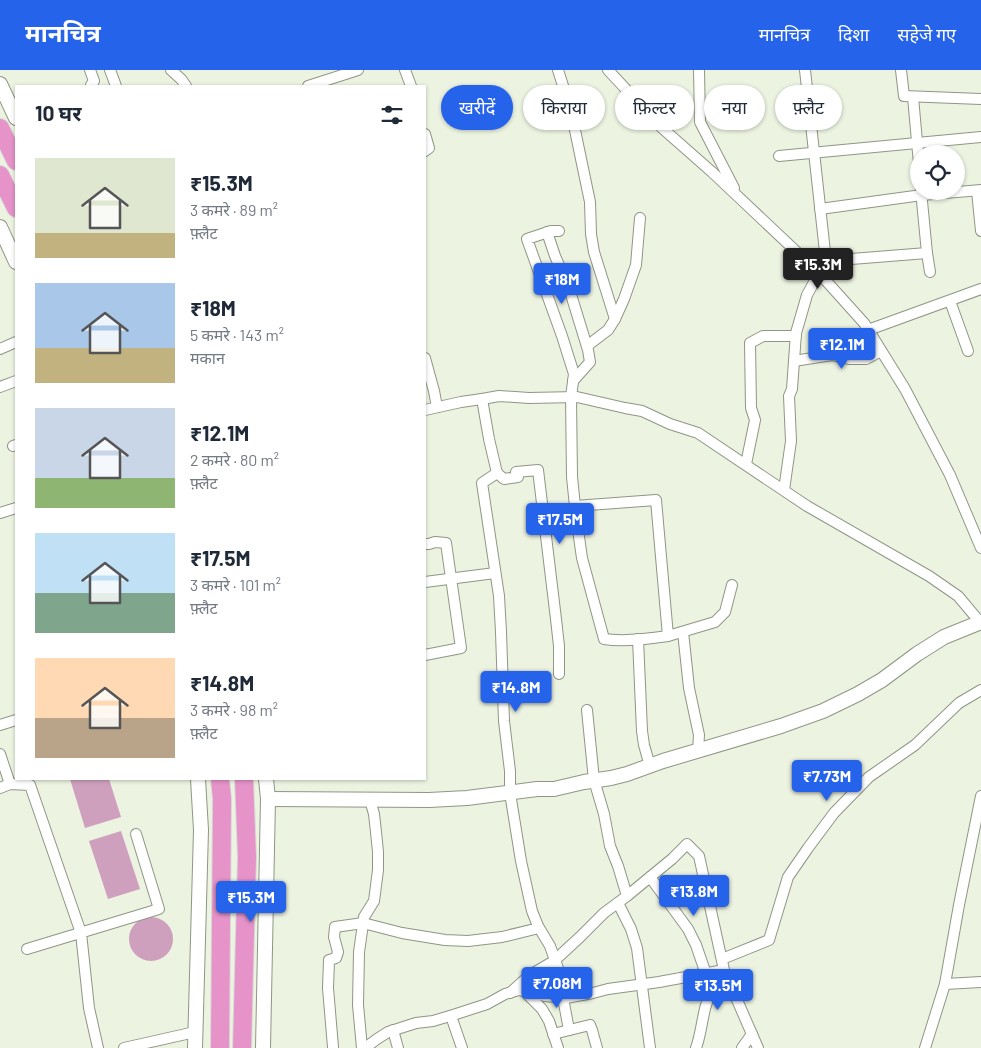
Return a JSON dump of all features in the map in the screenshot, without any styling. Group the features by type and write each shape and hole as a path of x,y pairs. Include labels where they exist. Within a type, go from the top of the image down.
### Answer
{"highway":[{"path":"0,128 15,159"},
{"path":"0,175 15,206"},
{"path":"220,780 222,828 220,1048"},
{"path":"242,1048 247,857 244,780"}],"street":[{"path":"90,70 94,81 91,85"},
{"path":"110,70 116,85"},
{"path":"171,70 185,85"},
{"path":"311,85 358,70"},
{"path":"405,70 410,85"},
{"path":"558,70 571,110 590,202 591,234 594,252 615,319"},
{"path":"608,70 662,128 816,270 864,323 905,389 950,475 981,548"},
{"path":"699,70 700,122 729,181 740,198"},
{"path":"805,70 826,261"},
{"path":"901,70 904,96 981,99"},
{"path":"0,84 15,116"},
{"path":"913,97 917,144"},
{"path":"779,156 981,137"},
{"path":"426,138 429,148 426,150"},
{"path":"965,191 979,191 981,231"},
{"path":"820,209 910,195"},
{"path":"922,200 930,272"},
{"path":"587,346 608,330 624,299 636,265 640,218"},
{"path":"0,227 15,260"},
{"path":"559,231 551,231 527,238 574,374 571,397 572,477 575,506 582,558 604,639 638,639 668,636 715,622 725,612 732,585"},
{"path":"547,232 569,288 590,362 573,380"},
{"path":"784,490 791,441 789,396 792,389 796,336 816,270 826,261 927,253"},
{"path":"868,330 981,289"},
{"path":"950,301 968,351"},
{"path":"746,464 754,420 751,408 750,343 763,336 796,336"},
{"path":"0,349 15,342"},
{"path":"794,361 832,355 849,359 866,359 882,351"},
{"path":"426,362 437,407"},
{"path":"0,387 15,381"},
{"path":"268,798 429,800 467,798 554,788 627,774 823,711 882,680 944,637 980,622 958,596 936,581 807,506 698,433 670,424 642,411 577,397 529,398 499,396 426,410"},
{"path":"482,399 497,473 504,479 518,477 516,472 538,470 556,619 558,674"},
{"path":"497,473 482,483 499,596 504,720 510,771 510,793 521,861 532,911 556,959 563,983 563,998 569,1030"},
{"path":"575,506 656,500 668,636"},
{"path":"0,512 15,508"},
{"path":"426,544 435,542 446,543 461,648 426,655"},
{"path":"426,582 495,573"},
{"path":"683,632 690,688 699,735 698,751"},
{"path":"638,639 642,731 650,766"},
{"path":"696,1048 706,1007 716,979 715,972 722,959 769,940 788,877 834,813 869,776 915,745 959,703 981,690"},
{"path":"587,710 594,780 604,814 610,846 627,896"},
{"path":"0,726 15,720"},
{"path":"0,754 5,786 30,785 81,933 90,1008 98,1048"},
{"path":"195,1048 201,830 198,780"},
{"path":"263,1048 268,798 266,780"},
{"path":"925,1048 945,984 981,796"},
{"path":"370,800 374,814 378,870 374,901 364,917 359,952 359,1021 364,1048 377,1038 393,1030 416,1023 452,1016 520,990 544,996 563,998 715,972"},
{"path":"27,950 159,910 136,834"},
{"path":"510,993 530,975 556,959 604,913 672,859 687,844 699,856 722,959"},
{"path":"650,877 715,972 752,1034 758,1048"},
{"path":"618,903 631,929 637,948 650,1048"},
{"path":"333,1047 328,988 329,960 336,958 338,952 334,937 334,926 363,923 402,933 445,940 468,941 502,937 539,928"},
{"path":"945,984 981,982"},
{"path":"524,991 542,1009 549,1021 558,1048"},
{"path":"452,1016 462,1048"},
{"path":"553,1034 590,1025 597,1048"},
{"path":"393,1030 398,1048"},
{"path":"124,1048 195,1032"},
{"path":"742,1048 752,1034"}],"shaded area":[{"path":"70,780 109,780 121,817 85,828"},
{"path":"121,831 140,889 108,899 89,841"},
{"path":"155,917 167,923 172,930 172,948 167,955 160,960 147,961 139,958 132,951 129,935 132,927 139,920"}]}
